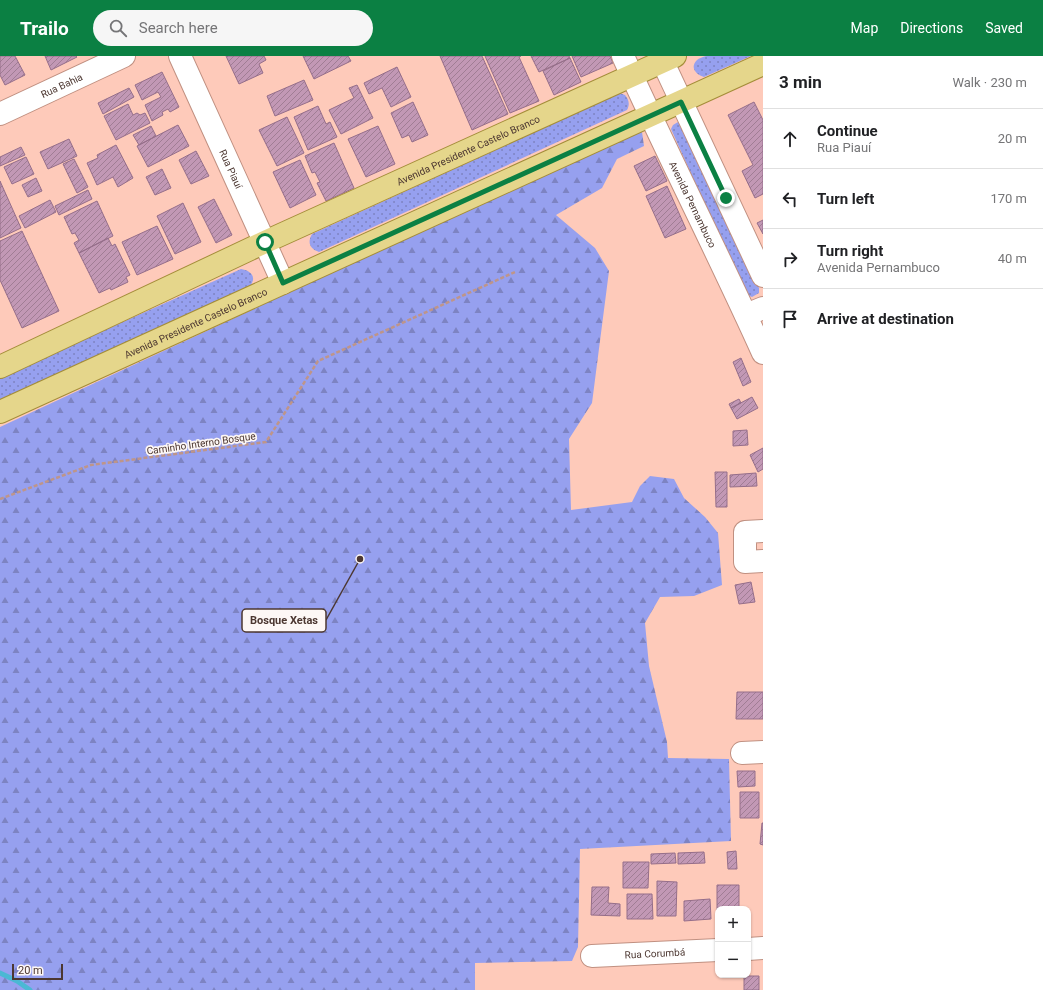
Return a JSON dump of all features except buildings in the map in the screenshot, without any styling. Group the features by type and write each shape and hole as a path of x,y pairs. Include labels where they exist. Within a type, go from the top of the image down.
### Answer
{"main road":[{"name":"Avenida Presidente Castelo Branco","path":"0,367 265,242 632,76 666,58"},
{"name":"Avenida Presidente Castelo Branco","path":"0,412 763,64"}],"street":[{"name":"Rua Bahia","path":"0,114 124,56"},
{"name":"Rua Piauí","path":"180,56 283,283"},
{"name":"Avenida Pernambuco","path":"622,56 697,213 755,312 763,352"},
{"path":"666,58 681,102 763,276"},
{"path":"697,213 726,198"},
{"path":"763,531 745,532 745,562 763,562"},
{"path":"742,753 763,752"},
{"path":"751,948 763,948"},
{"name":"Rua Corumbá","path":"592,956 715,950"}],"path":[{"name":"Caminho Interno Bosque","path":"0,498 91,465 266,442 318,361 515,272"}],"green space":[{"path":"706,56 751,56 704,77 695,71 694,66 698,59"},
{"path":"620,93 625,95 628,100 629,106 627,110 319,252 313,249 310,245 312,234"},
{"path":"678,122 684,124 759,288 759,293 752,297 745,294 671,129 673,125"},
{"path":"642,132 644,146 617,159 602,188 556,215 595,248 609,271 592,403 569,439 571,510 632,502 640,486 650,476 674,479 684,498 705,517 718,533 722,585 694,596 660,597 645,623 649,666 667,742 668,758 729,759 731,841 580,849 578,947 572,961 475,963 475,990 0,990 0,427 630,134"},
{"path":"241,269 248,271 252,275 253,280 250,287 0,400 0,377"}],"waterway":[{"path":"0,973 17,981 30,990"}],"place":[{"name":"Bosque Xetas","path":"360,559"}],"route":[{"path":"265,242 283,283 681,102 726,198"}]}
